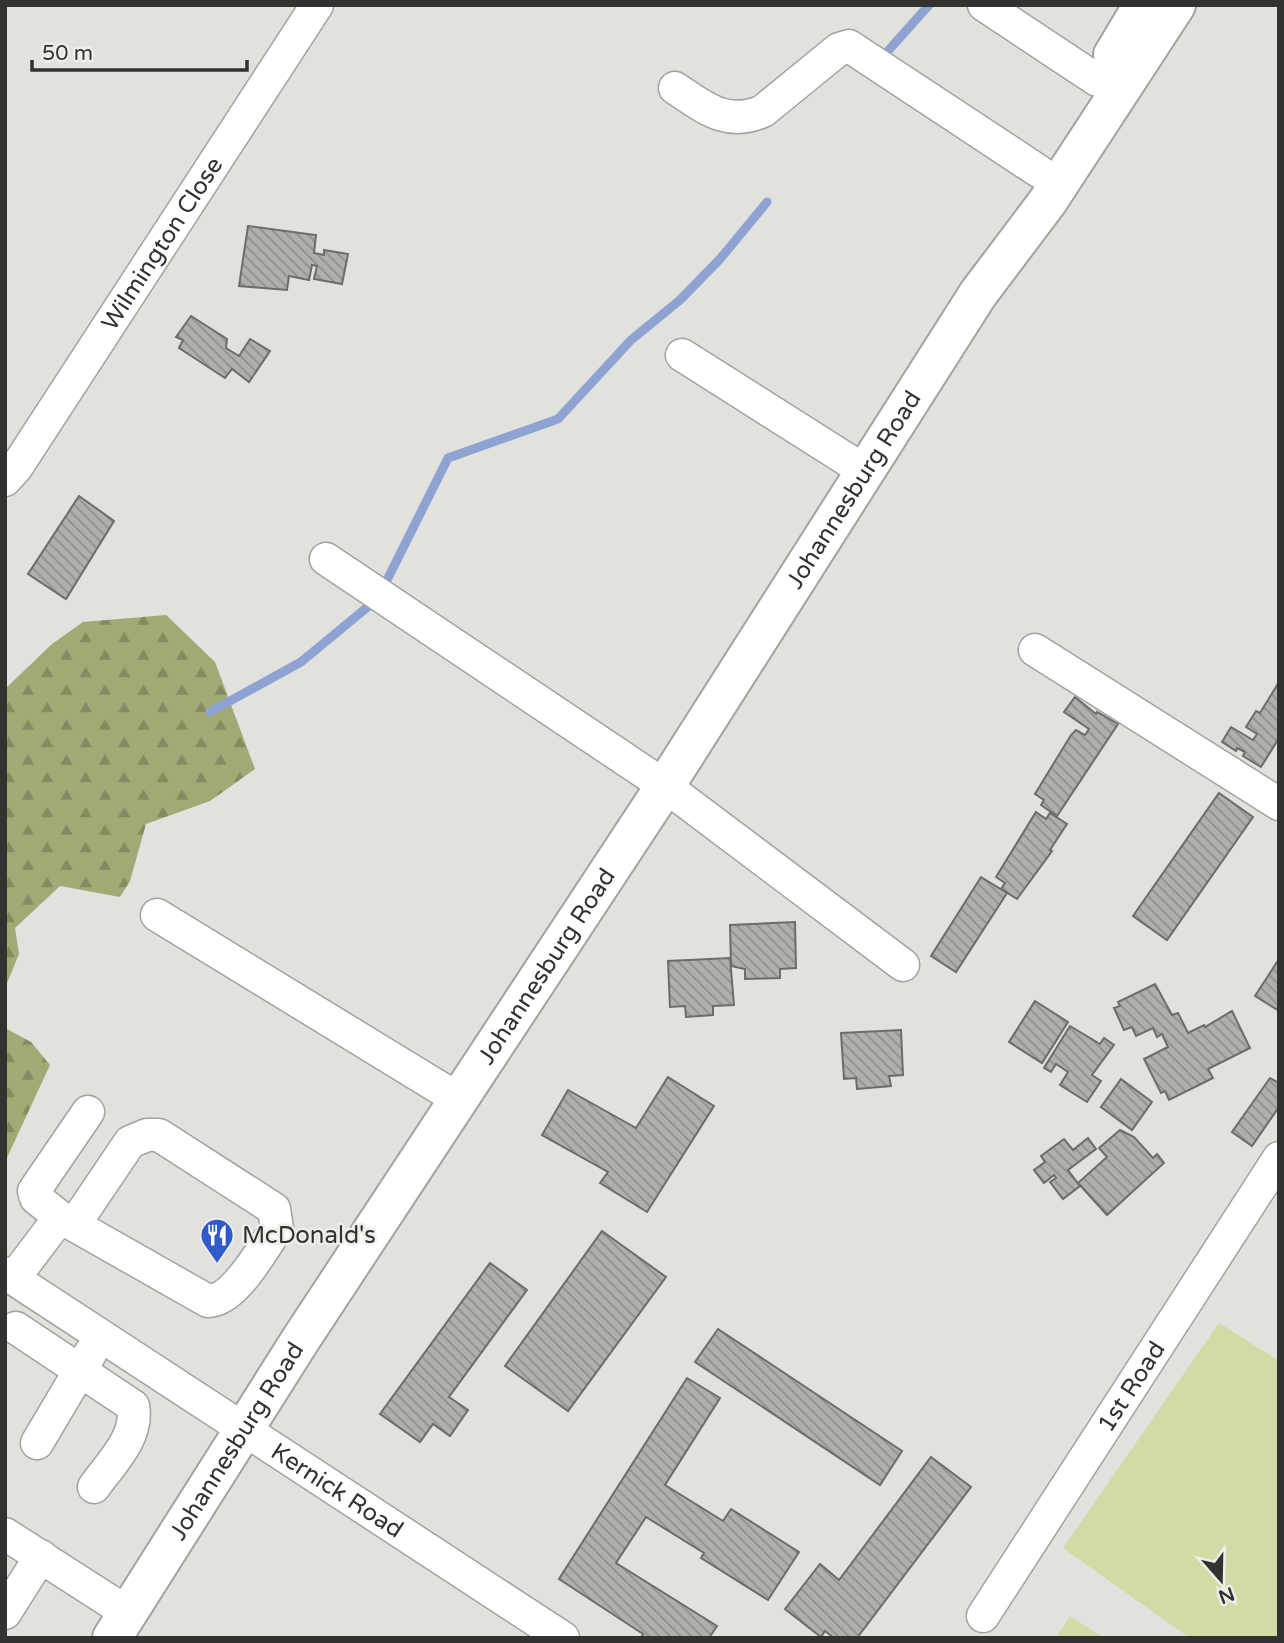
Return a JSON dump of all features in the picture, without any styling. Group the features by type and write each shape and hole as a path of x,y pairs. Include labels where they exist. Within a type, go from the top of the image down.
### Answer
{"main road":[{"name":"Johannesburg Road","path":"978,294 1023,198 1143,5"},
{"name":"Johannesburg Road","path":"120,1625 458,1099 664,786 978,294 1048,201 1176,5"}],"street":[{"name":"Wilmington Close","path":"5,480 16,468 317,5"},
{"path":"984,5 1097,80"},
{"path":"675,88 715,115 733,119 750,117 763,111 839,49 849,46 1040,172"},
{"path":"682,355 865,471"},
{"path":"326,559 664,786 903,965"},
{"path":"1035,650 1279,804"},
{"path":"158,915 458,1099"},
{"path":"88,1112 34,1191 36,1198 67,1221 208,1301 223,1298 235,1287 277,1227 278,1220 274,1209 159,1135 147,1135 130,1142 67,1221 19,1282 11,1336 80,1370 133,1406 136,1421 131,1435 94,1487"},
{"name":"1st Road","path":"983,1616 1279,1158"},
{"name":"Kernick Road","path":"19,1282 563,1638"},
{"path":"37,1443 101,1335"},
{"path":"5,1534 41,1556 120,1625"},
{"path":"5,1613 41,1556"}],"green space":[{"path":"166,615 215,662 255,769 210,801 146,824 130,881 120,897 60,886 15,928 19,954 5,988 5,689 52,644 83,622"},
{"path":"5,1028 31,1042 50,1065 5,1162"},
{"path":"1219,1323 1279,1361 1279,1638 1190,1638 1063,1548"},
{"path":"1070,1616 1104,1638 1056,1638"}],"building":[{"path":"248,226 316,235 314,253 324,255 324,250 348,254 342,284 314,279 317,266 312,265 309,280 289,276 287,290 239,286"},
{"path":"191,316 227,339 226,348 239,356 250,339 270,351 249,382 232,369 225,378 179,348 183,340 176,337"},
{"path":"79,496 114,521 66,599 28,574"},
{"path":"1279,682 1279,738 1261,767 1243,756 1245,752 1237,748 1236,751 1222,742 1231,727 1253,740 1257,734 1246,727 1256,711 1260,713"},
{"path":"1075,697 1096,714 1097,712 1118,724 1057,816 1041,805 1044,800 1035,794 1071,735 1076,730 1085,735 1089,729 1064,712"},
{"path":"1219,793 1253,817 1167,940 1133,916"},
{"path":"1036,812 1046,819 1050,813 1067,824 1050,850 1052,851 1017,899 1001,889 1005,883 996,877"},
{"path":"981,877 1007,893 956,972 931,956"},
{"path":"795,922 796,968 780,969 780,978 745,979 745,969 731,966 730,925"},
{"path":"730,958 734,1005 713,1006 713,1015 686,1017 685,1006 670,1007 668,961"},
{"path":"1279,959 1279,1011 1255,996"},
{"path":"1155,984 1172,1015 1178,1013 1188,1033 1204,1025 1205,1027 1232,1011 1250,1048 1208,1069 1213,1078 1169,1100 1165,1091 1161,1093 1144,1059 1168,1047 1162,1034 1157,1037 1153,1028 1136,1036 1132,1027 1124,1030 1114,1008 1120,1006 1118,1002"},
{"path":"1035,1001 1068,1022 1042,1063 1009,1042"},
{"path":"1070,1026 1100,1044 1104,1038 1114,1045 1092,1075 1101,1081 1087,1102 1060,1085 1068,1072 1056,1064 1051,1072 1044,1068"},
{"path":"901,1030 903,1075 889,1076 891,1086 857,1089 856,1078 844,1079 841,1033"},
{"path":"668,1077 714,1106 647,1212 600,1183 608,1172 542,1135 568,1090 636,1128"},
{"path":"1270,1078 1279,1083 1279,1107 1252,1146 1232,1132"},
{"path":"1121,1079 1152,1102 1132,1130 1101,1107"},
{"path":"1120,1130 1134,1137 1153,1158 1157,1154 1164,1163 1107,1215 1078,1183 1107,1157 1099,1148"},
{"path":"1088,1138 1096,1149 1068,1170 1080,1186 1063,1199 1050,1182 1056,1178 1054,1175 1044,1183 1034,1170 1045,1162 1041,1156 1064,1139 1073,1150"},
{"path":"602,1231 666,1277 568,1411 505,1366"},
{"path":"490,1263 527,1290 449,1397 468,1410 450,1436 433,1424 420,1442 380,1414"},
{"path":"718,1329 902,1451 880,1485 695,1362"},
{"path":"687,1378 720,1398 665,1485 723,1521 731,1509 799,1552 768,1600 701,1558 704,1553 646,1517 616,1563 717,1626 709,1638 641,1638 643,1634 559,1579"},
{"path":"931,1457 971,1487 857,1638 834,1638 825,1631 821,1637 785,1609 820,1564 839,1580"}],"waterway":[{"path":"887,52 929,5"},
{"path":"387,580 448,458 558,419 631,340 680,300 720,259 767,202"},
{"path":"210,712 301,662 370,605"}],"place":[{"name":"McDonald's","path":"217,1265"}]}
